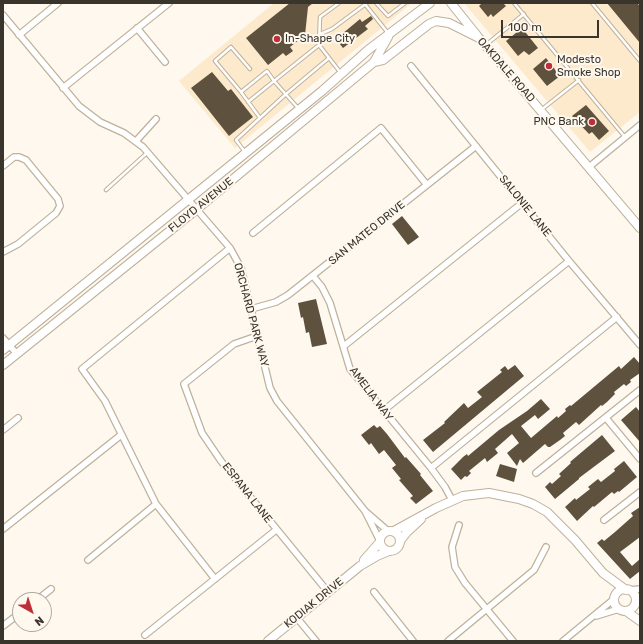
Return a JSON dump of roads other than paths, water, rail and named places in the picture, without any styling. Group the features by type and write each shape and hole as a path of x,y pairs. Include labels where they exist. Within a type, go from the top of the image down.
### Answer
{"street":[{"path":"19,35 58,3"},
{"path":"63,88 169,3"},
{"name":"FLOYD AVENUE","path":"6,348 300,110 368,50 430,3"},
{"name":"OAKDALE ROAD","path":"451,3 640,228"},
{"name":"ORCHARD PARK WAY","path":"3,15 79,106 89,115 124,133 148,151 230,248 241,268 270,388 277,401 365,511 379,541"},
{"path":"374,62 383,60 429,24 436,21 449,23 479,38"},
{"path":"138,28 165,62"},
{"name":"FLOYD AVENUE","path":"3,365 374,62 389,35"},
{"name":"SALONIE LANE","path":"411,66 569,261 640,345"},
{"path":"136,141 156,119"},
{"path":"589,167 640,125"},
{"path":"253,233 381,128 427,185"},
{"name":"SAN MATEO DRIVE","path":"251,309 276,302 288,295 476,146"},
{"path":"3,166 14,157 19,157 26,160 58,199 60,206 56,213 18,244 3,252"},
{"path":"344,346 522,203"},
{"path":"215,579 156,504 105,401 82,369 230,248"},
{"path":"383,411 569,261"},
{"name":"AMELIA WAY","path":"313,276 322,287 330,303 350,369 431,468 445,487 452,500"},
{"path":"431,468 617,317"},
{"name":"ESPANA LANE","path":"257,336 234,344 184,384 202,433 221,461 328,592"},
{"path":"3,338 6,348 17,354"},
{"path":"536,474 640,390"},
{"path":"3,430 18,418"},
{"path":"606,418 640,459"},
{"path":"3,528 121,436"},
{"path":"604,520 640,492"},
{"path":"424,515 400,541 396,549 389,552 383,549 379,541 383,533 391,531 452,500 463,496 489,493 519,499 533,504 546,512 562,526 602,573 614,598 615,605 640,622"},
{"path":"88,560 156,504"},
{"name":"ORCHARD PARK WAY","path":"365,511 391,531"},
{"path":"459,525 452,547 455,566 465,583 513,641"},
{"path":"145,635 276,530"},
{"path":"391,531 398,535 400,541"},
{"name":"KODIAK DRIVE","path":"360,566 379,541"},
{"path":"448,641 534,570 546,547"},
{"name":"KODIAK DRIVE","path":"268,641 360,566 377,556 389,552"},
{"path":"602,573 634,595 640,614"},
{"path":"47,592 51,589"},
{"path":"562,641 594,617 614,598 617,592 640,589"},
{"path":"374,592 413,641"},
{"path":"594,617 632,608 637,601"},
{"path":"297,618 316,641"},
{"path":"3,626 12,619"}],"lane":[{"path":"339,3 320,17 319,45 342,74"},
{"path":"376,3 388,16 405,3"},
{"path":"514,3 625,137"},
{"path":"592,3 640,61"},
{"path":"320,34 332,29 365,4 389,35"},
{"path":"486,46 524,14"},
{"path":"248,102 319,45"},
{"path":"250,70 231,48 215,62 241,92 260,118"},
{"path":"246,153 236,140 286,94 329,58"},
{"path":"241,92 267,71 300,110"},
{"path":"541,110 578,80"},
{"path":"106,190 148,151"}],"place":[{"name":"In-Shape City","path":"277,39"},
{"name":"Modesto Smoke Shop","path":"549,66"},
{"name":"PNC Bank","path":"592,122"}]}
